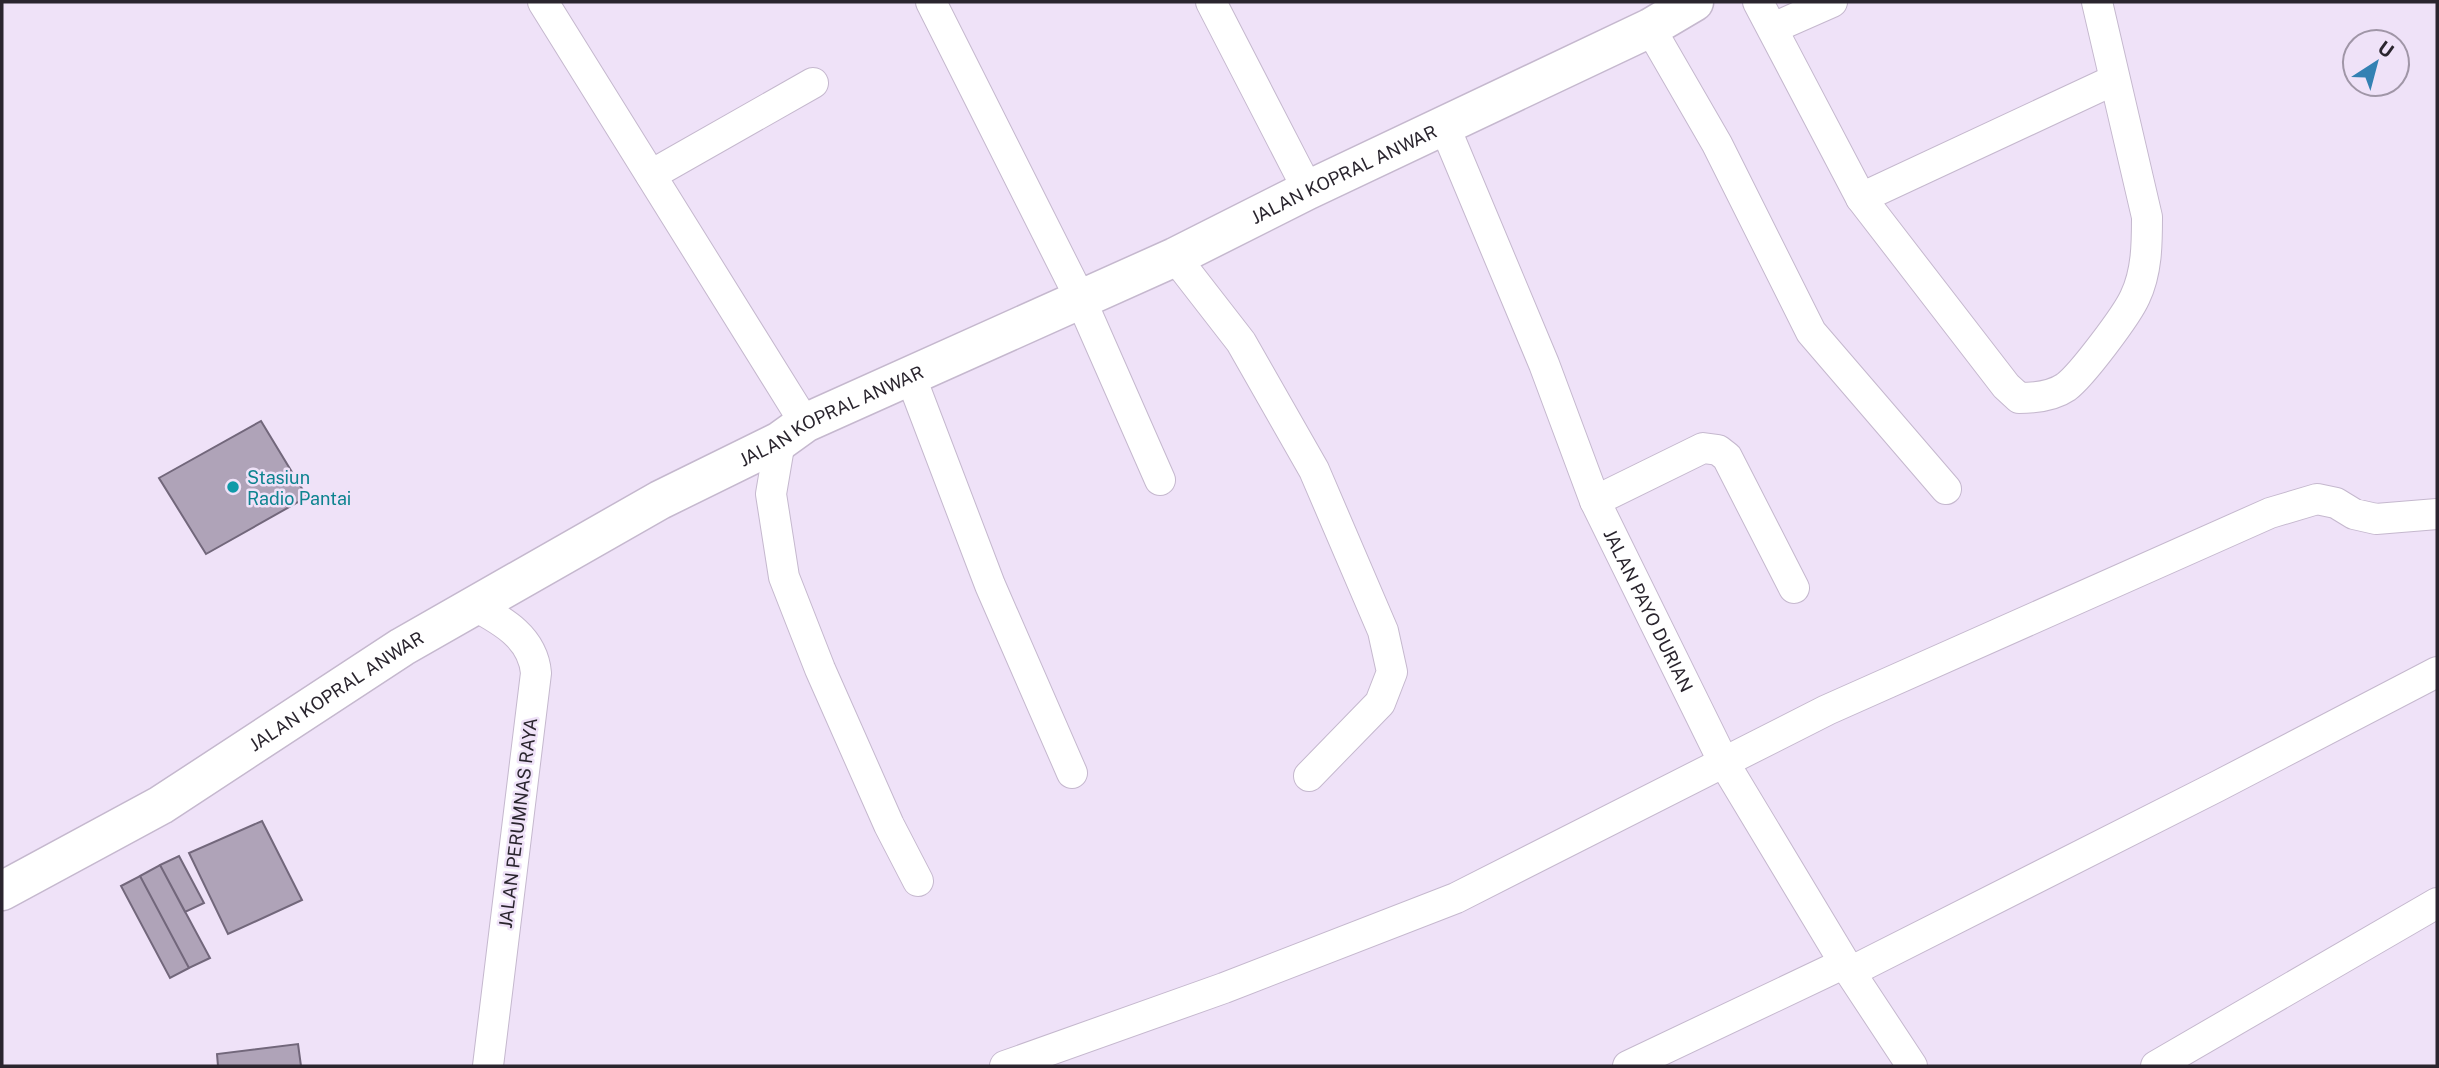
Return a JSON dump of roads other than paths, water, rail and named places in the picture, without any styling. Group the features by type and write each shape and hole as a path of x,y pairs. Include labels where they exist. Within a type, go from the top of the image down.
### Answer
{"street":[{"path":"543,2 652,175 792,432 771,494 784,577 820,669 889,825 918,881"},
{"path":"931,2 1080,298 1160,480"},
{"path":"1211,2 1308,190"},
{"name":"JALAN KOPRAL ANWAR","path":"2,891 161,804 402,646 660,500 910,375 1175,257 1308,190 1650,28 1694,2"},
{"path":"1758,2 1861,198 2006,386 2019,398 2036,398 2065,387 2102,346 2135,297 2144,268 2147,217 2097,2"},
{"path":"1773,28 1832,2"},
{"path":"1650,28 1717,144 1811,332 1946,489"},
{"path":"1861,198 2114,80"},
{"path":"652,175 813,83"},
{"name":"JALAN PAYO DURIAN","path":"1444,125 1544,364 1595,501 1723,761 1848,967 1912,1066"},
{"path":"1175,257 1241,342 1314,470 1383,631 1392,672 1380,703 1309,776"},
{"path":"910,375 990,585 1072,773"},
{"path":"1595,501 1703,448 1718,450 1727,457 1794,588"},
{"path":"1005,1066 1224,988 1456,898 1827,710 2270,513 2317,499 2336,503 2354,514 2376,519 2437,514"},
{"name":"JALAN PERUMNAS RAYA","path":"475,606 514,629 531,654 536,673 488,1066"},
{"path":"1628,1066 1848,967 2216,788 2437,672"},
{"path":"2156,1066 2437,903"}],"place":[{"name":"Stasiun Radio Pantai","path":"233,487"}]}
